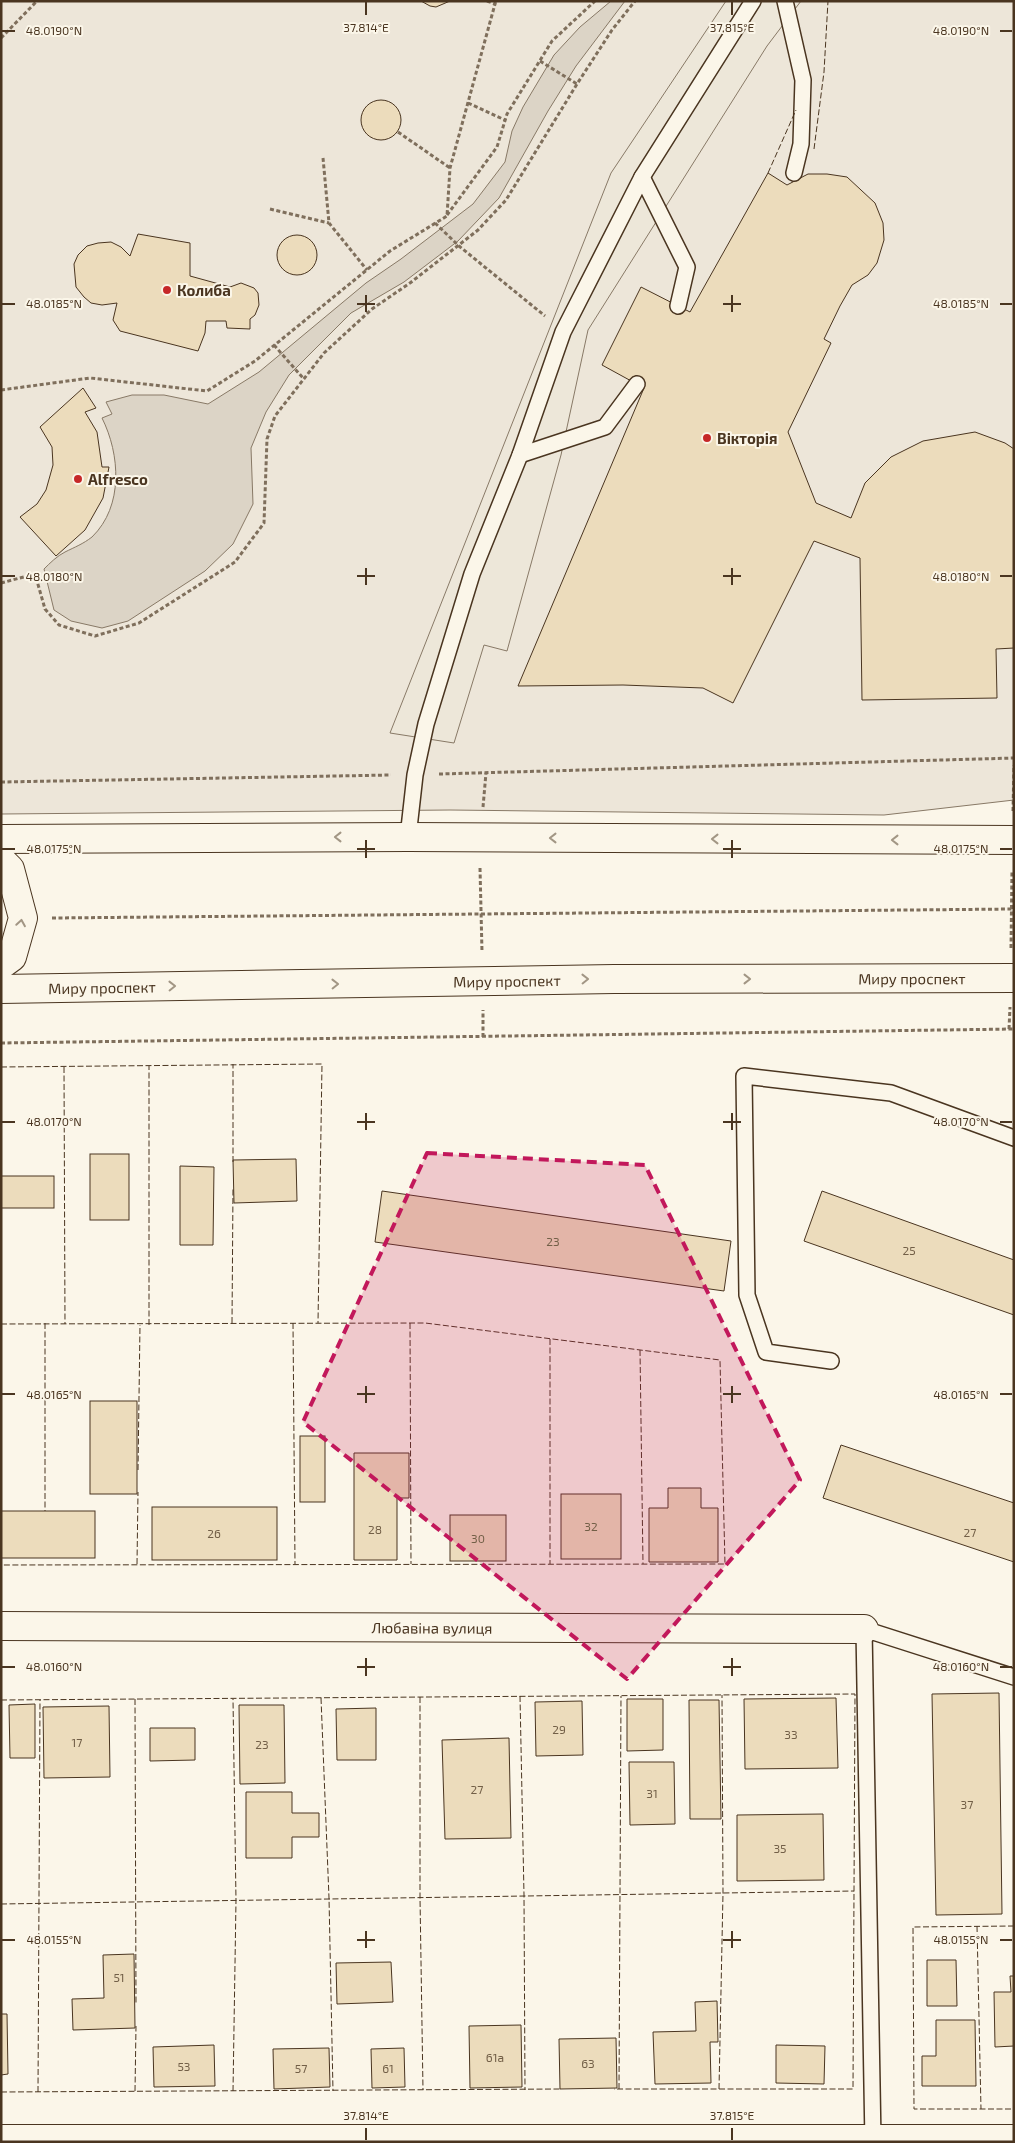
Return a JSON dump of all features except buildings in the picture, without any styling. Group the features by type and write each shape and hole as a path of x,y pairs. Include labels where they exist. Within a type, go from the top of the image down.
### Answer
{"main road":[{"path":"1,839 408,837 1013,840"},
{"path":"1,860 10,869 23,918 12,957 1,965"},
{"name":"Миру проспект","path":"1,989 614,979 1012,978"},
{"name":"Любавіна вулиця","path":"1,1626 864,1629"},
{"path":"1,2139 1014,2139"}],"lane":[{"path":"408,837 415,775 426,724 472,574 520,455 564,332 642,177 753,1"},
{"path":"785,1 804,80 800,144 794,173"},
{"path":"642,177 687,267 678,306"},
{"path":"520,455 605,427 637,384"},
{"path":"830,1360 766,1352 747,1295 744,1076 891,1093 1014,1138"},
{"path":"873,2140 864,1629 1014,1677"}],"path":[{"path":"1,38 37,1"},
{"path":"447,216 450,168 496,2 487,1"},
{"path":"1,390 90,378 207,391 255,361 390,251 447,216 497,147 505,120 552,41 595,1"},
{"path":"1,582 35,574 45,608 59,625 95,636 139,623 235,562 264,523 267,440 275,416 324,353 372,309 410,284 459,246 478,230 506,200 612,30 635,1"},
{"path":"540,61 577,84"},
{"path":"468,103 505,120"},
{"path":"398,132 450,168"},
{"path":"323,158 329,223 367,270"},
{"path":"270,209 329,223"},
{"path":"435,223 459,246 564,332"},
{"path":"274,345 303,378"},
{"path":"1,782 415,775 1014,758"},
{"path":"1,1043 1011,1029 1014,765"},
{"path":"483,1037 480,838 486,773"},
{"path":"23,918 1012,909"}],"highlighted area":[{"path":"427,1153 645,1165 800,1480 627,1679 303,1422"}],"shaded area":[{"path":"1,1 1014,1 1014,800 884,815 450,810 1,814"},
{"path":"611,1 625,1 576,66 548,111 499,198 458,241 404,282 351,313 289,375 266,412 251,448 253,504 233,544 205,571 128,621 102,628 71,621 54,610 44,569 65,552 92,537 110,510 114,495 116,479 113,447 102,418 112,414 106,402 132,395 164,395 208,404 259,372 366,283 473,204 505,162 512,131 523,107 554,55 580,27"},
{"path":"726,1 801,1 767,46 588,330 561,455 507,651 484,645 454,743 390,733 611,173"}],"fence":[{"path":"814,149 824,72 828,1"},
{"path":"768,173 796,110"},
{"path":"233,1064 233,1162"},
{"path":"1,1067 322,1064 318,1323"},
{"path":"149,1066 149,1325"},
{"path":"64,1067 65,1324"},
{"path":"232,1323 233,1189"},
{"path":"45,1323 45,1511"},
{"path":"293,1323 295,1564"},
{"path":"410,1323 411,1564"},
{"path":"1,1324 425,1323 720,1360 725,1564 1,1565"},
{"path":"138,1470 140,1325"},
{"path":"550,1339 550,1564"},
{"path":"640,1350 643,1564"},
{"path":"137,1564 138,1492"},
{"path":"1,1700 855,1694 853,2089 614,2089"},
{"path":"719,2089 723,1893 722,1695"},
{"path":"520,1696 525,2090"},
{"path":"619,2089 621,1696"},
{"path":"420,1697 420,1897 423,2090"},
{"path":"321,1698 329,1898 333,2091"},
{"path":"135,1699 136,2004"},
{"path":"233,1699 236,1900 233,2091"},
{"path":"38,2092 40,1700"},
{"path":"1,1904 854,1891"},
{"path":"977,1926 981,2109"},
{"path":"1014,1926 913,1927 914,2109 1014,2109"},
{"path":"135,2091 136,2026"},
{"path":"1,2092 561,2089"}],"place":[{"name":"Колиба","path":"167,290"},
{"name":"Вікторія","path":"707,438"},
{"name":"Alfresco","path":"78,479"}]}
